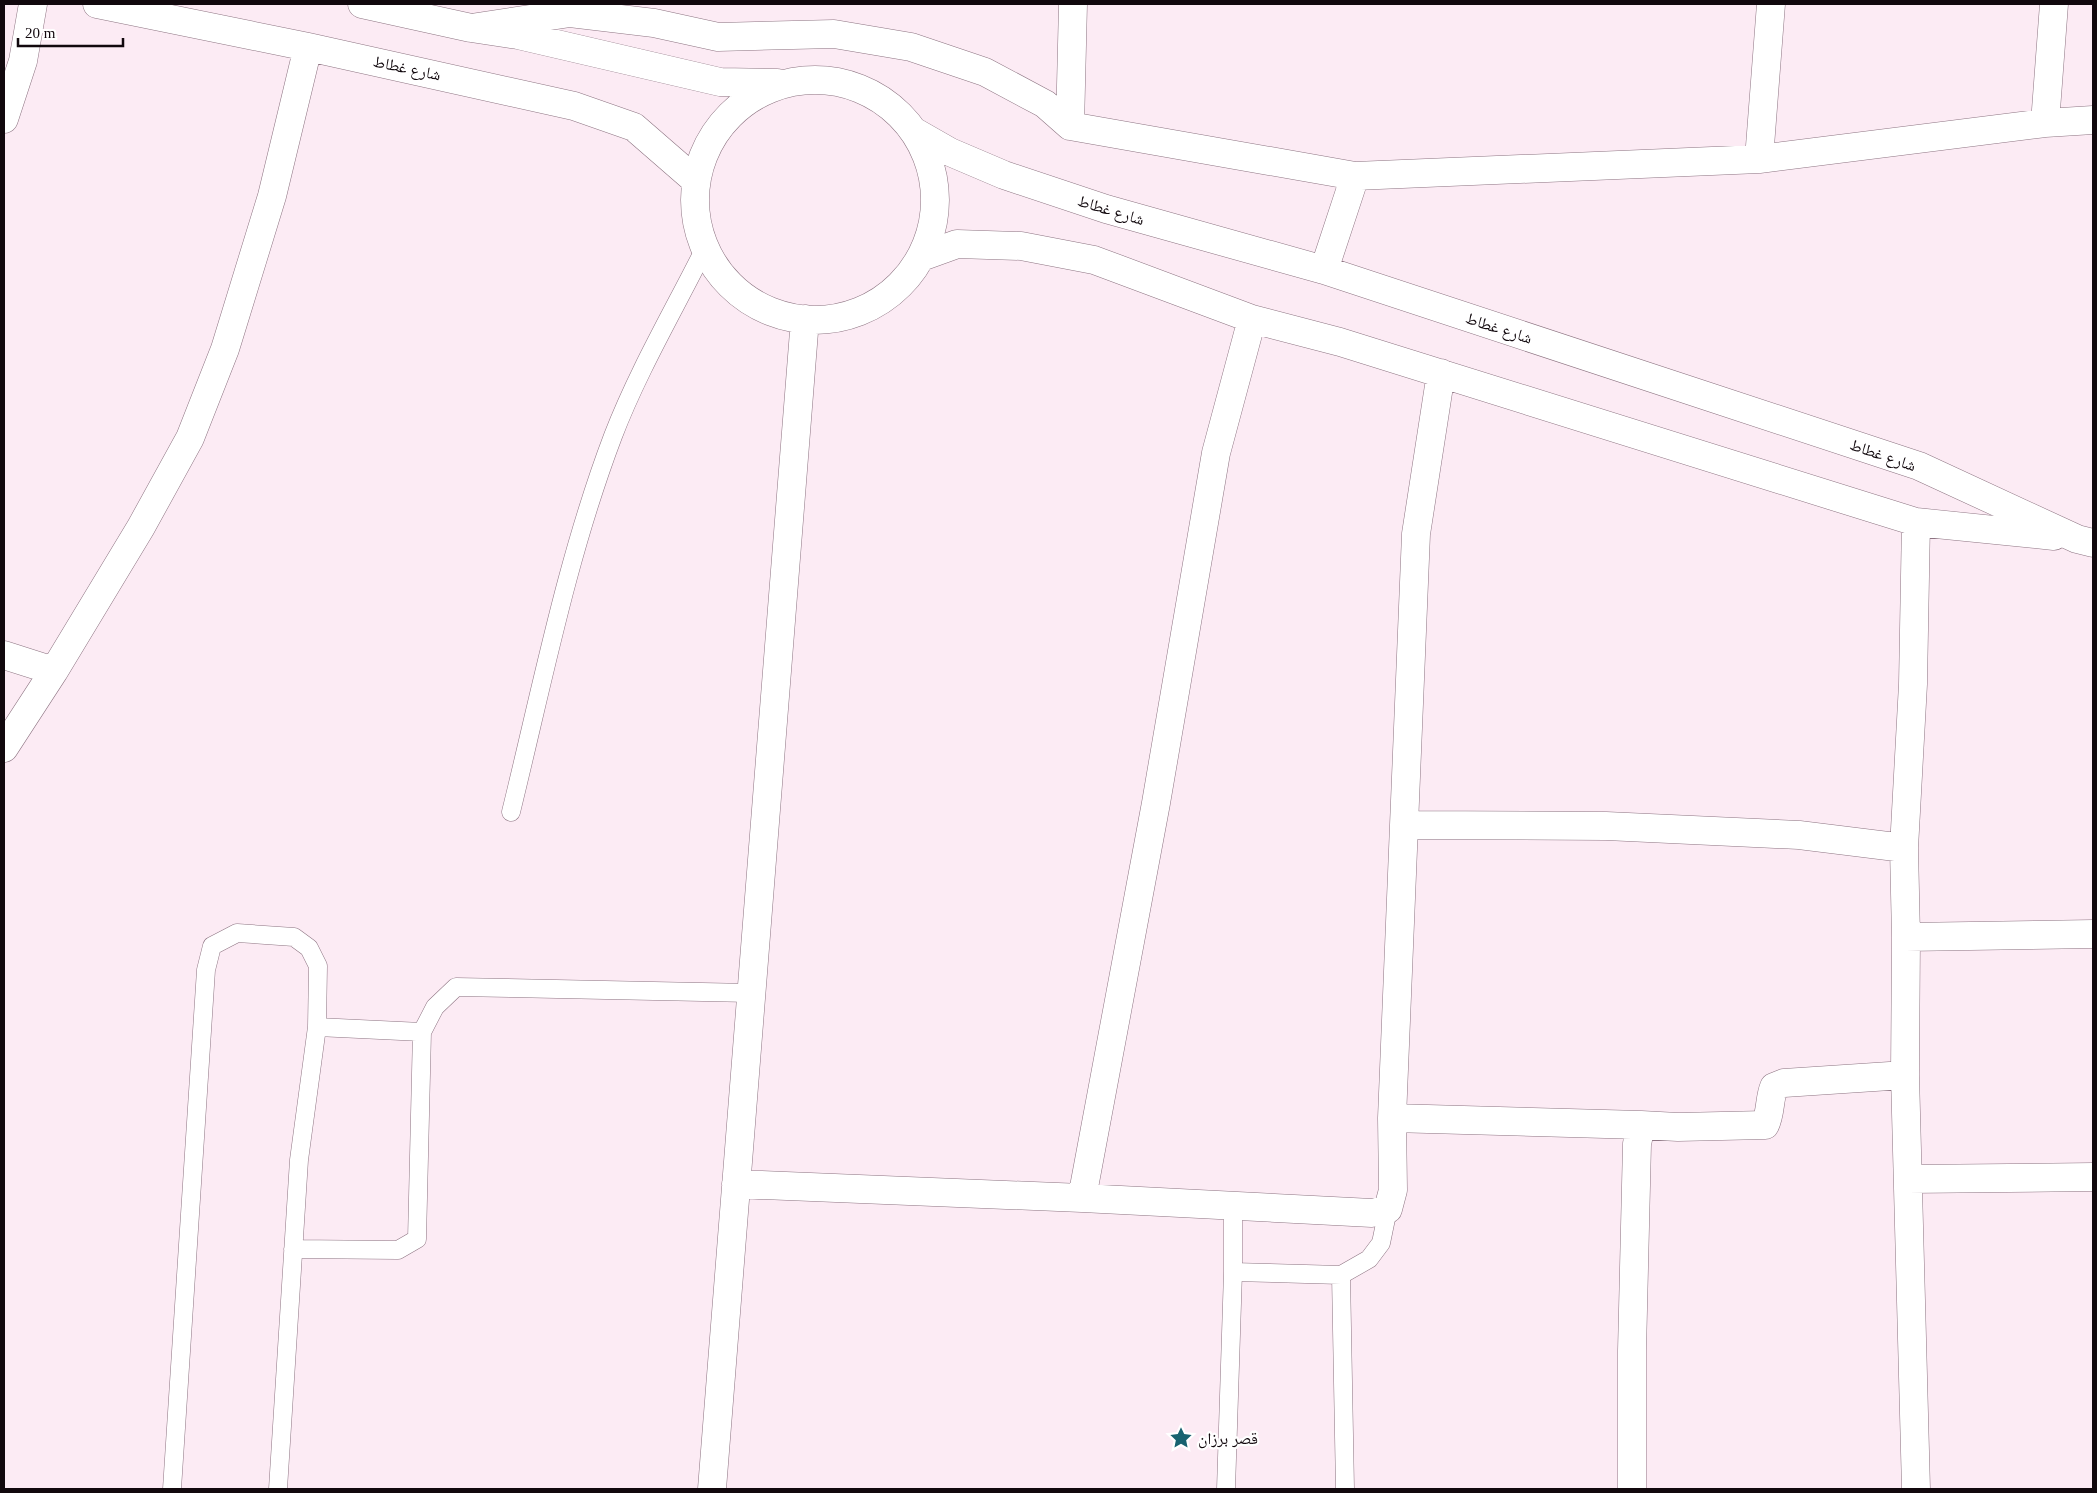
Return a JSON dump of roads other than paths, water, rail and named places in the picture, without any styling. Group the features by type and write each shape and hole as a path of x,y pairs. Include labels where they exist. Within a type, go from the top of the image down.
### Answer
{"street":[{"path":"4,119 23,61 33,4"},
{"name":"شارع غطاط","path":"97,4 308,47 574,106 634,126 695,180"},
{"path":"362,4 471,28 518,35 720,82 786,83 830,79 853,85 877,96 898,111 915,132 931,164 936,196 934,223 922,258 904,282 882,300 854,314 822,320 789,317 757,305 726,280 704,248 695,212 695,180 704,152 720,125 756,95 786,83"},
{"path":"1070,126 1073,4"},
{"path":"1760,159 1771,4"},
{"path":"2045,123 2054,4"},
{"path":"471,28 570,14 654,23 718,37 834,34 911,47 985,72 1045,104 1070,126 1355,176 1760,159 2045,123 2093,120"},
{"path":"4,748 54,671 141,527 190,438 225,349 272,196 308,47"},
{"name":"شارع غطاط","path":"915,132 950,152 1004,175 1088,203 1324,270 1919,466 2085,541"},
{"path":"1324,270 1355,176"},
{"name":"شارع غطاط","path":"922,258 956,244 1022,246 1094,260 1252,318 1340,342 1441,373 1916,522 2085,541"},
{"path":"712,1489 805,318"},
{"path":"1082,1198 1156,803 1216,453 1252,318"},
{"path":"736,1184 1082,1198 1372,1213 1388,1209 1393,1190 1392,1118 1416,534 1441,373"},
{"path":"1916,522 1913,684 1904,848 1906,1075 1916,1489"},
{"path":"4,655 54,671"},
{"path":"1404,825 1606,826 1799,835 1904,848"},
{"path":"1906,937 2093,934"},
{"path":"1392,1118 1641,1124 1678,1127 1757,1126 1765,1125 1768,1118 1774,1086 1784,1083 1906,1075"},
{"path":"1632,1489 1632,1351 1637,1144 1641,1124"},
{"path":"1908,1179 2093,1177"}],"lane":[{"path":"511,812 576,545 610,444 704,248"},
{"path":"172,1489 206,970 212,946 237,933 294,937 309,948 318,966 316,1027 299,1160 278,1489"},
{"path":"294,1249 398,1250 417,1239 422,1032 436,1007 456,987 751,993"},
{"path":"316,1027 422,1032"},
{"path":"1226,1489 1233,1272 1233,1206"},
{"path":"1233,1272 1341,1275 1369,1259 1381,1243 1388,1209"},
{"path":"1341,1275 1345,1489"}],"place":[{"name":"قصر برزان","path":"1181,1438"}]}
